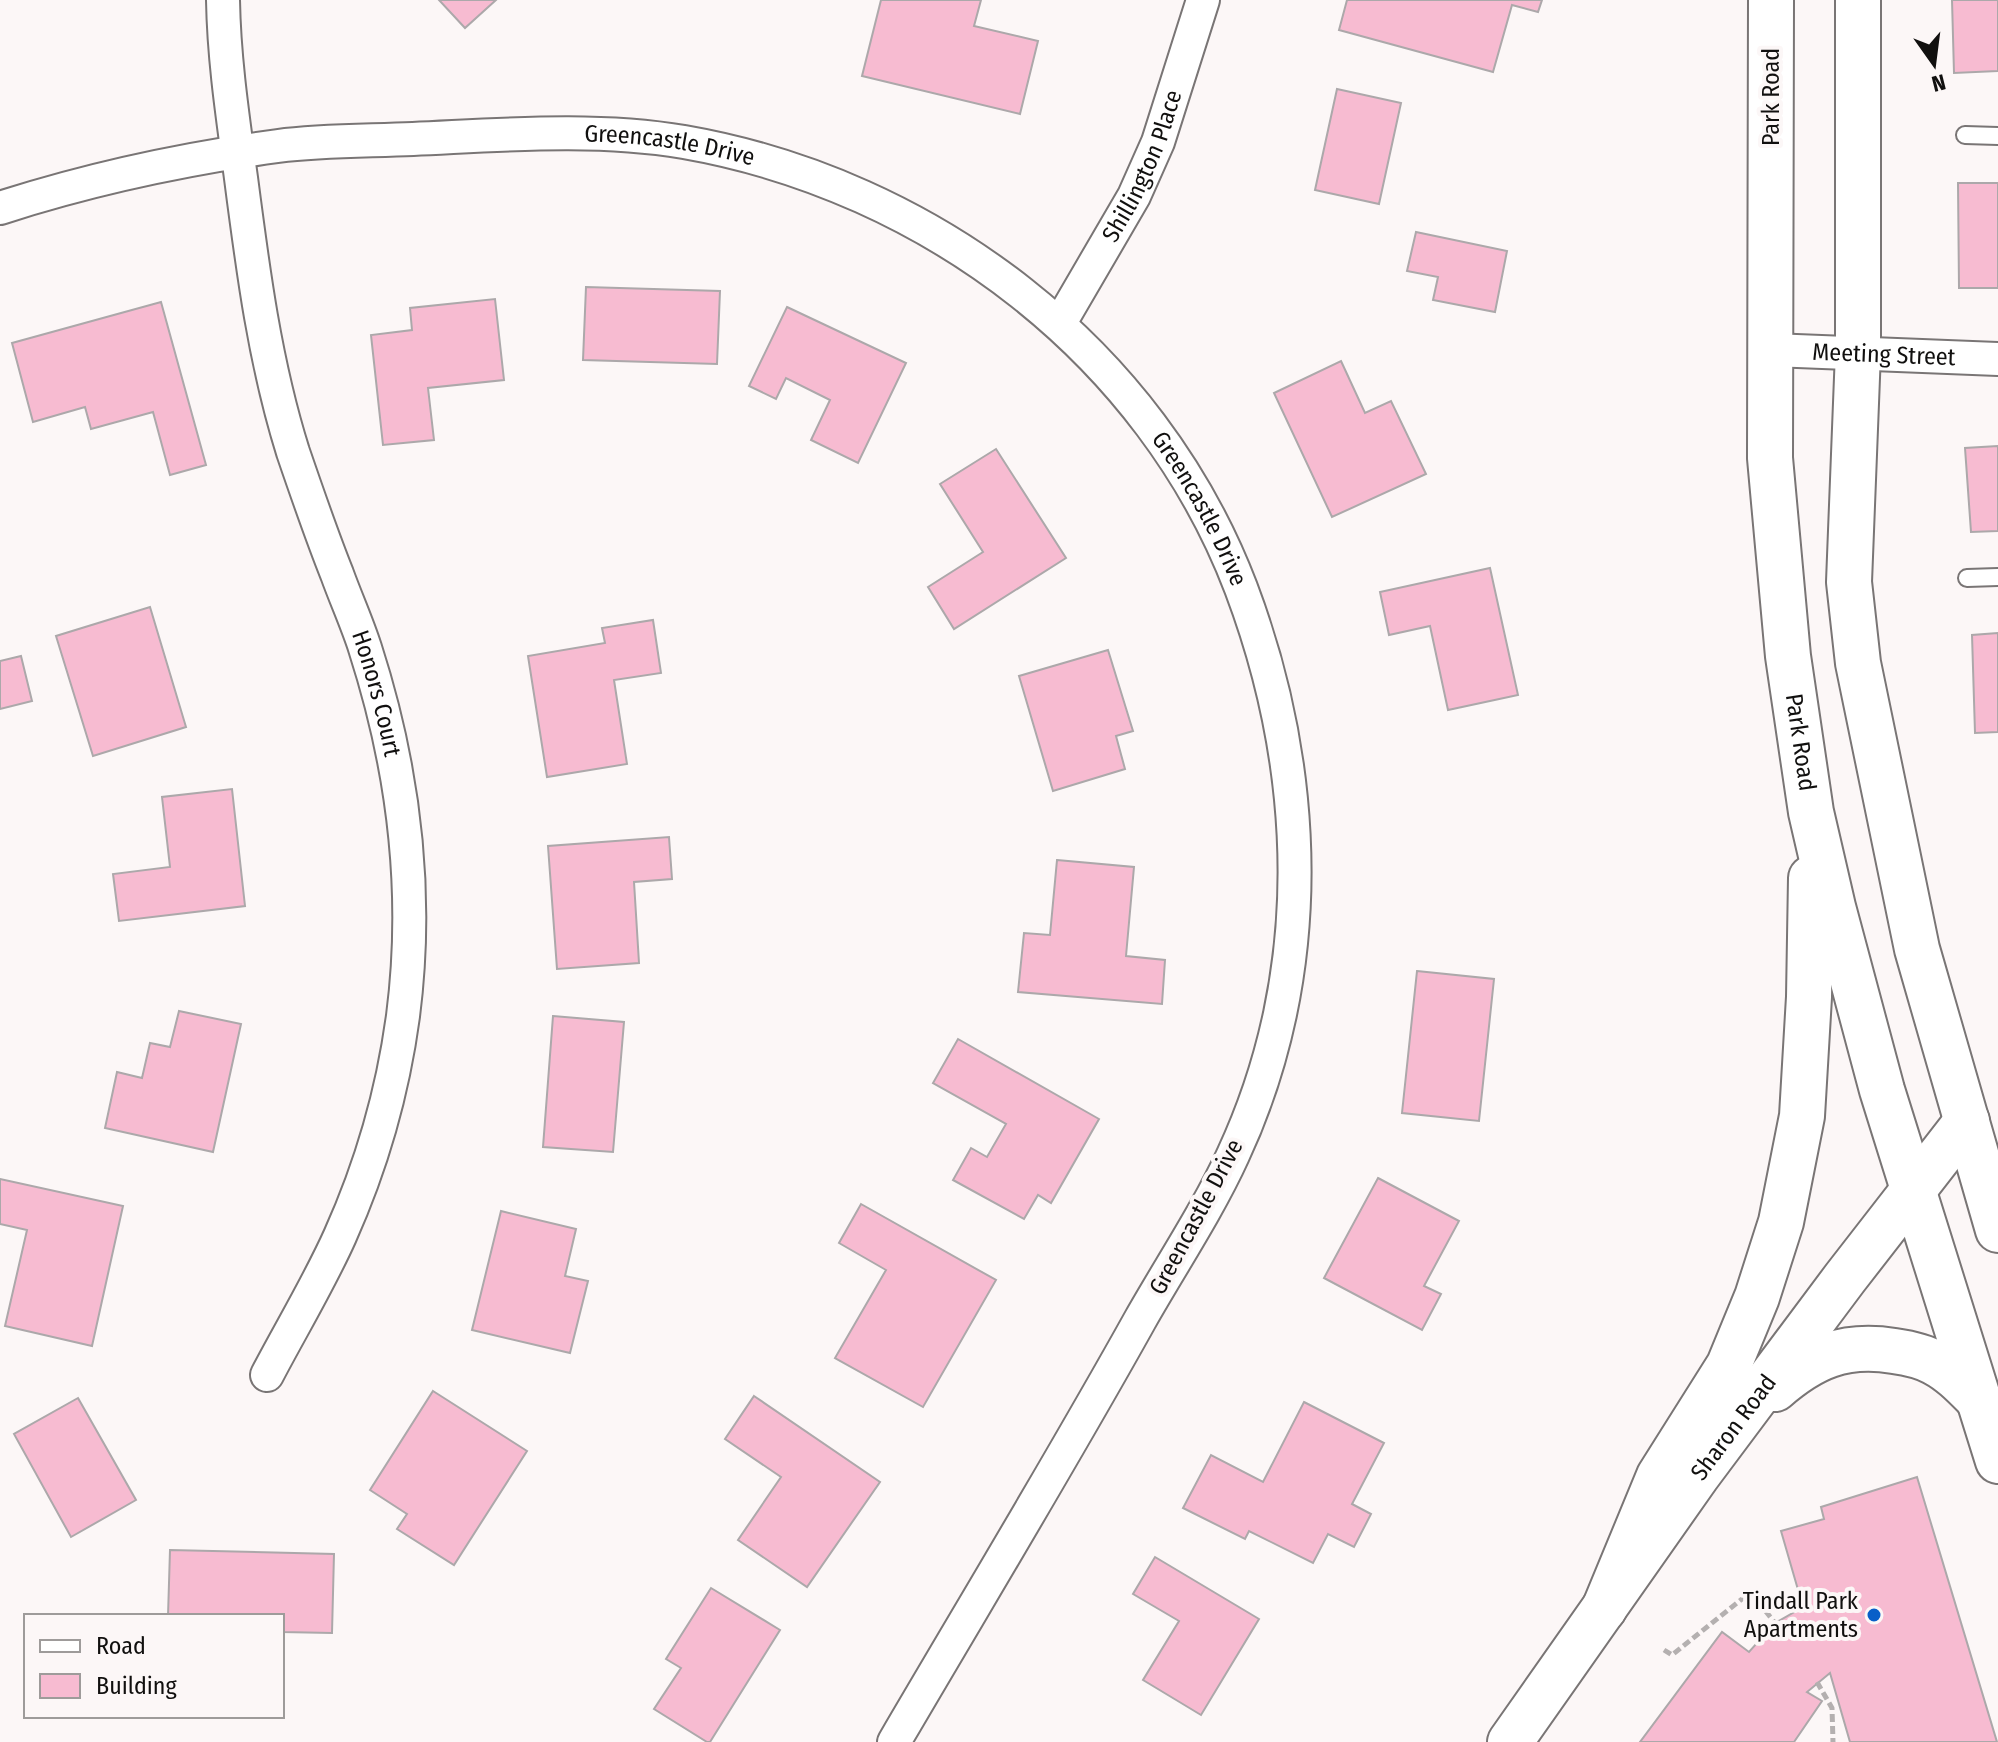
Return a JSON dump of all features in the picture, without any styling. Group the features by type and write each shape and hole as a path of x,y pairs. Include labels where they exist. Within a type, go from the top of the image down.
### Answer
{"main road":[{"name":"Park Road","path":"1771,0 1770,458 1778,572 1811,812 1837,922 1912,1193 1998,1461"},
{"path":"1858,0 1858,352 1849,582 1858,663 1917,949 1998,1230"},
{"path":"1604,1609 1659,1476 1729,1365 1757,1297 1781,1222 1802,1116 1807,1060 1811,812"},
{"name":"Sharon Road","path":"1510,1742 1737,1422 1967,1121"},
{"path":"1737,1422 1797,1370 1839,1350 1869,1347 1907,1353 1936,1363 1978,1399"}],"street":[{"name":"Honors Court","path":"223,0 223,44 237,153 253,272 273,381 293,452 364,644 383,710 402,811 409,879 409,948 403,1017 391,1081 368,1163 339,1237 267,1375"},
{"name":"Shillington Place","path":"1060,323 1134,196 1158,142 1203,0"},
{"name":"Greencastle Drive","path":"0,208 52,191 140,169 282,145 548,133 623,135 685,143 777,164 866,197 922,226 996,271 1060,323 1101,365 1152,426 1202,502 1229,557 1261,641 1284,734 1294,830 1295,893 1290,957 1280,1016 1265,1073 1233,1157 894,1742"},
{"name":"Meeting Street","path":"1770,350 1998,359"}],"lane":[{"path":"1965,135 1998,136"},
{"path":"1967,578 1998,577"}],"path":[{"path":"1664,1650 1672,1655 1747,1595 1752,1594 1775,1623"},
{"path":"1817,1682 1832,1708 1833,1742"}],"building":[{"path":"439,0 496,0 465,28"},
{"path":"881,0 981,0 974,26 1038,41 1020,114 862,76"},
{"path":"1347,0 1542,0 1538,12 1512,5 1493,72 1339,30"},
{"path":"1952,0 1998,0 1998,71 1954,73"},
{"path":"1337,89 1401,103 1379,204 1315,190"},
{"path":"1958,183 1998,183 1998,288 1959,288"},
{"path":"1416,232 1507,251 1495,312 1433,300 1438,277 1407,271"},
{"path":"586,287 720,291 717,364 583,360"},
{"path":"495,299 504,380 428,388 434,440 383,445 371,335 412,330 410,308"},
{"path":"161,302 206,465 170,475 153,412 91,429 85,407 33,422 12,343"},
{"path":"787,307 906,363 858,463 811,440 830,400 786,378 776,399 749,386"},
{"path":"1341,361 1365,413 1391,401 1426,474 1332,517 1274,393"},
{"path":"1998,446 1998,531 1971,532 1965,448"},
{"path":"996,449 1066,558 954,629 928,587 983,552 940,484"},
{"path":"1490,568 1518,695 1448,710 1430,626 1389,635 1380,592"},
{"path":"150,607 186,727 93,756 56,636"},
{"path":"653,620 661,673 614,680 627,764 547,777 528,656 605,643 602,628"},
{"path":"1998,633 1998,732 1975,733 1972,635"},
{"path":"1108,650 1133,731 1116,736 1125,769 1053,791 1019,676"},
{"path":"21,656 32,701 0,709 0,661"},
{"path":"232,789 245,906 119,921 113,874 170,867 162,797"},
{"path":"669,837 672,879 634,882 639,963 557,969 548,846"},
{"path":"1057,860 1134,867 1126,956 1165,960 1162,1004 1018,992 1024,933 1050,935"},
{"path":"1417,971 1494,979 1479,1121 1402,1113"},
{"path":"179,1011 241,1024 213,1152 105,1128 117,1072 142,1078 150,1043 170,1047"},
{"path":"553,1016 624,1022 613,1152 543,1147"},
{"path":"958,1039 1099,1119 1051,1203 1038,1195 1024,1219 953,1180 971,1148 987,1157 1006,1124 933,1083"},
{"path":"1378,1178 1459,1221 1424,1286 1441,1294 1422,1330 1324,1278"},
{"path":"0,1179 123,1206 92,1346 5,1326 27,1230 0,1224"},
{"path":"861,1204 996,1280 923,1407 835,1358 886,1270 839,1243"},
{"path":"501,1211 576,1229 565,1276 588,1281 570,1353 472,1330"},
{"path":"433,1391 527,1451 454,1565 397,1529 407,1514 370,1490"},
{"path":"754,1396 880,1482 807,1587 738,1540 781,1477 725,1439"},
{"path":"78,1398 136,1500 71,1537 14,1434"},
{"path":"1304,1402 1384,1443 1352,1504 1371,1514 1354,1547 1328,1534 1313,1563 1249,1531 1245,1539 1183,1508 1211,1455 1263,1482"},
{"name":"Tindall Park Apartments","path":"1917,1477 1997,1742 1850,1742 1830,1673 1807,1692 1822,1701 1794,1742 1640,1742 1722,1632 1749,1652 1775,1623 1803,1607 1781,1531 1824,1519 1821,1507"},
{"path":"170,1550 334,1554 332,1633 284,1632 284,1614 168,1614"},
{"path":"1155,1557 1259,1619 1201,1715 1143,1680 1179,1621 1133,1594"},
{"path":"711,1588 780,1630 710,1742 707,1742 654,1709 681,1668 666,1659"}],"place":[{"name":"Tindall Park Apartments","path":"1874,1615"}]}
